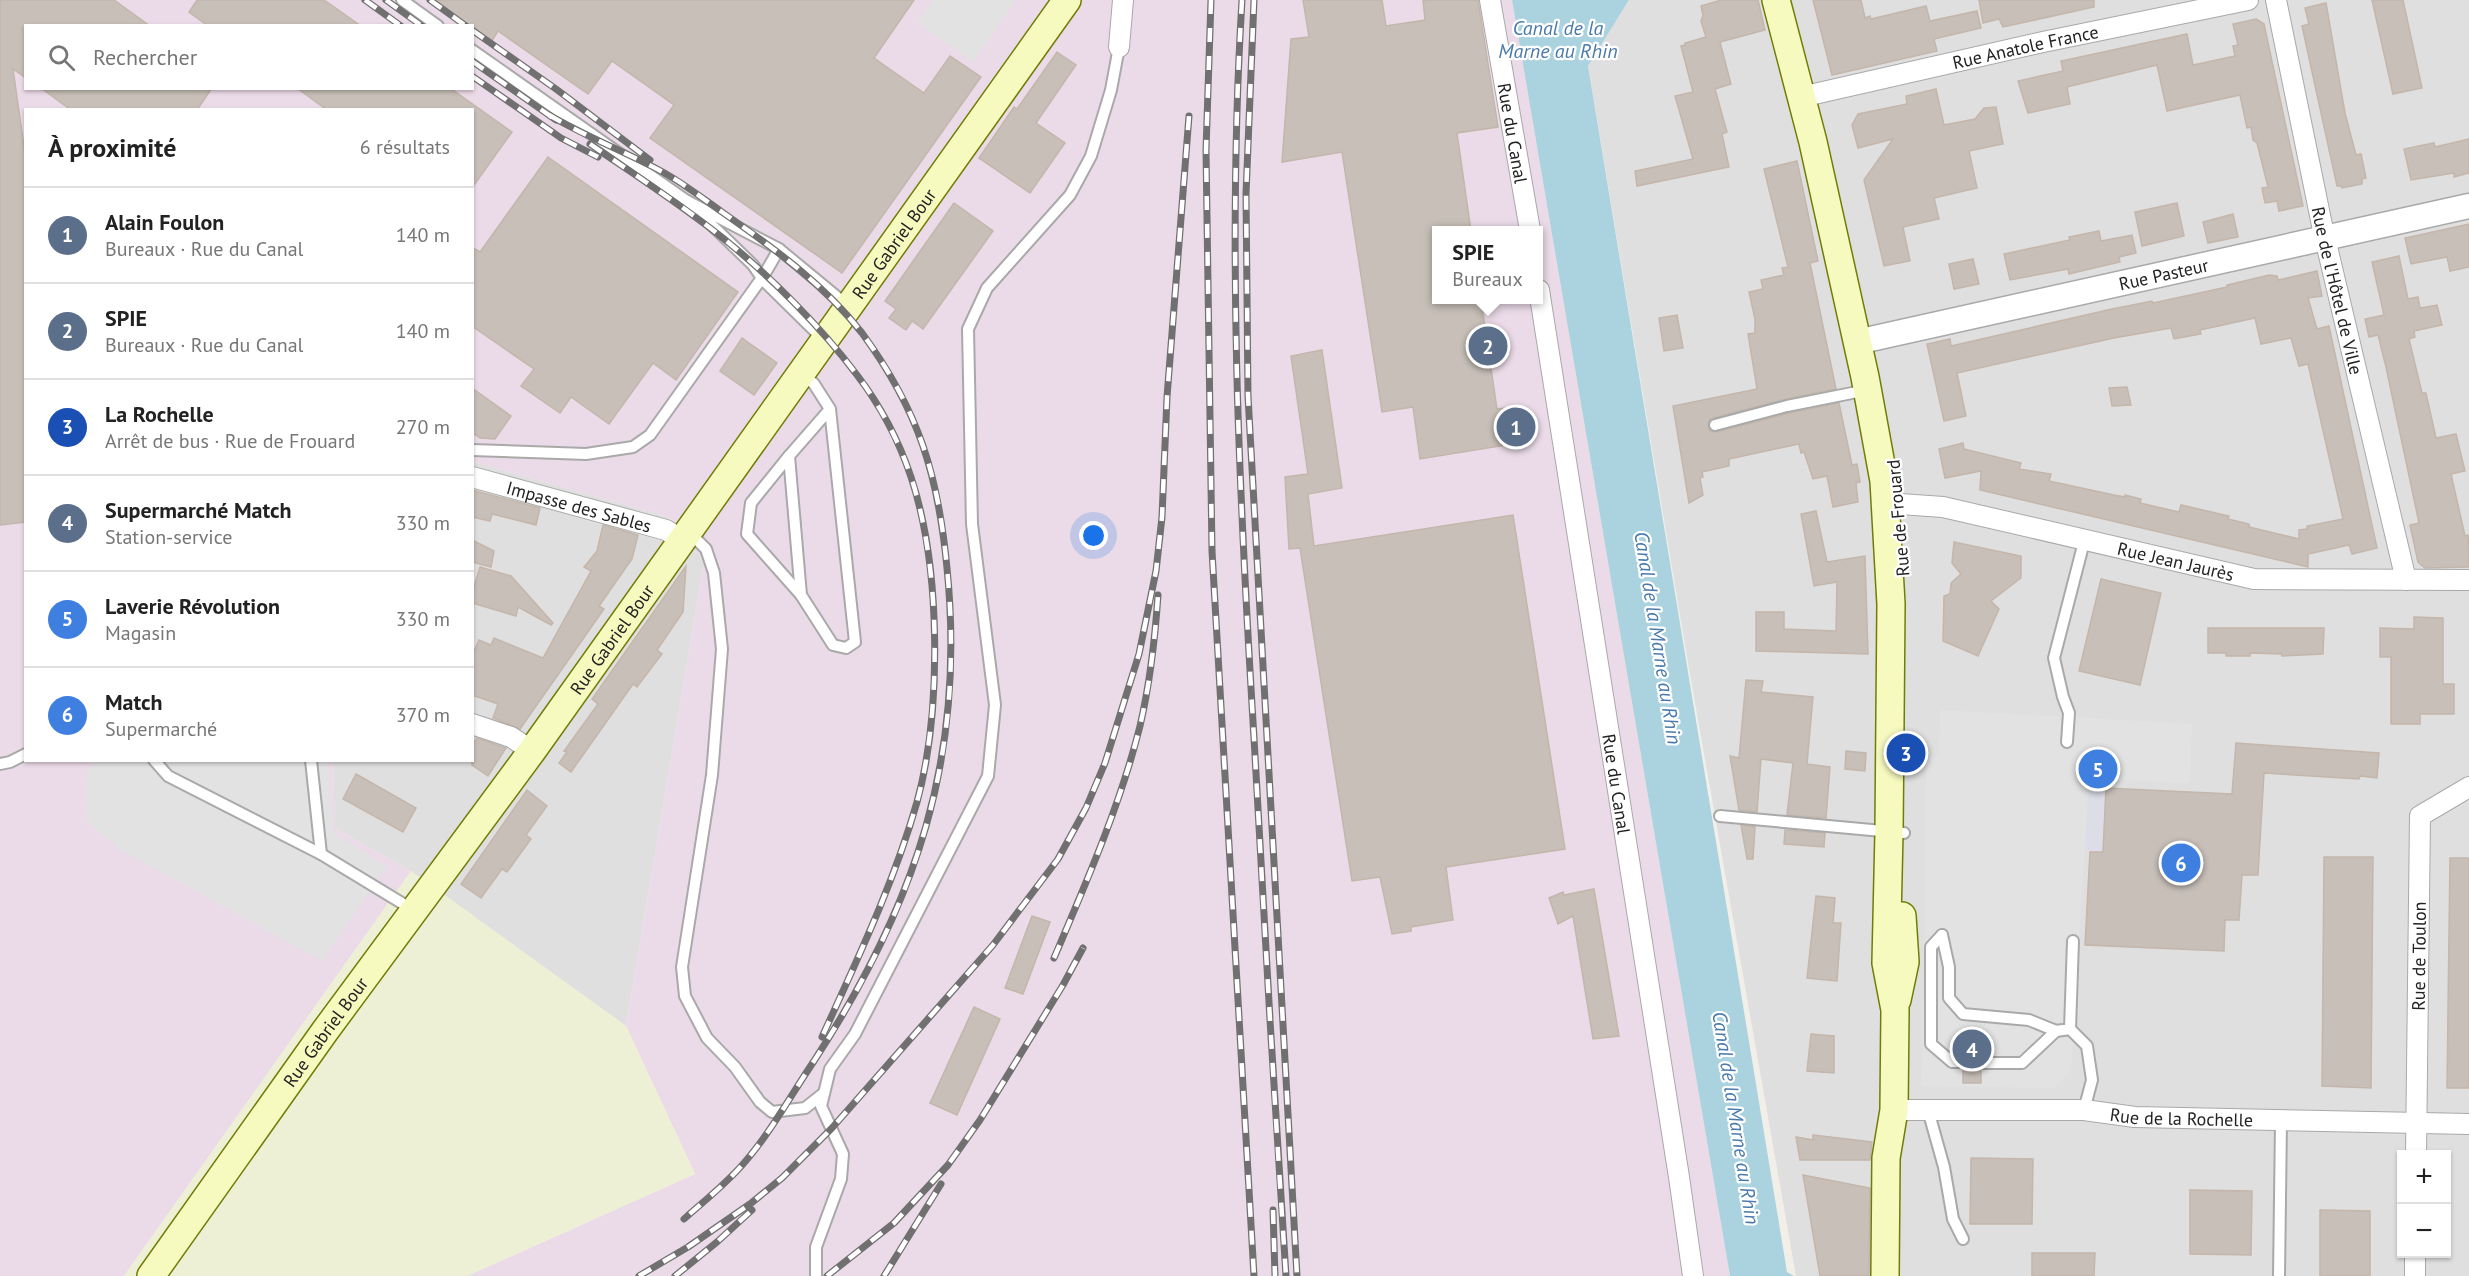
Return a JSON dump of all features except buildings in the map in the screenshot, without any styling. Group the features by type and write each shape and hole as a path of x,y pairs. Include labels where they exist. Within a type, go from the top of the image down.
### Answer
{"main road":[{"name":"Rue Gabriel Bour","path":"151,1276 325,1031 532,752 1067,0"},
{"name":"Rue de Frouard","path":"1776,0 1808,95 1899,481 1893,503"},
{"name":"Rue de Frouard","path":"1791,0 1802,34 1808,95"},
{"name":"Rue de Frouard","path":"1864,340 1867,390 1884,482 1893,503 1906,606 1897,833 1905,962 1895,1010 1894,1110 1886,1158 1885,1276"},
{"name":"Rue de Frouard","path":"1894,1110 1904,1158 1902,1276"}],"street":[{"path":"1119,47 1124,0"},
{"name":"Rue du Canal","path":"1490,0 1529,226"},
{"name":"Rue Anatole France","path":"1808,95 2043,42 2248,0"},
{"name":"Rue de l'Hôtel de Ville","path":"2276,0 2326,238 2406,580"},
{"name":"Rue Pasteur","path":"1864,340 2469,206"},
{"name":"Rue du Canal","path":"1541,304 1693,1276"},
{"name":"Impasse des Sables","path":"474,478 686,537"},
{"name":"Rue Jean Jaurès","path":"1893,503 1943,507 2085,538 2253,579 2469,580"},
{"path":"474,724 511,737 532,752"},
{"name":"Rue de Toulon","path":"2416,1150 2420,816 2469,787"},
{"name":"Rue de la Rochelle","path":"1894,1110 2084,1110 2135,1117 2469,1124"},
{"path":"2415,1258 2415,1276"}],"lane":[{"path":"402,0 435,24"},
{"path":"816,1276 816,1247 841,1179 843,1154 821,1106 830,1069 855,1034 988,776 995,705 972,524 968,329 987,288 1070,195 1091,156 1111,90 1119,47"},
{"path":"474,51 687,201 779,249 849,306"},
{"path":"687,201 825,340"},
{"path":"474,450 586,454 633,447 650,435 762,278 779,249"},
{"path":"802,372 814,384 830,410 855,642 846,648 833,645 801,595 747,534 751,503 830,410"},
{"path":"1715,425 1787,406 1867,390"},
{"path":"789,456 801,595"},
{"path":"686,537 706,549 714,573 722,649 712,775 682,967 685,996 707,1038 735,1067 760,1102 772,1112 806,1108 824,1093"},
{"path":"2067,742 2069,713 2054,658 2085,538"},
{"path":"0,764 24,755"},
{"path":"156,762 168,776 321,854 415,911"},
{"path":"311,762 321,854"},
{"path":"1720,816 1897,833"},
{"path":"1963,1062 1952,1062 1931,1044 1931,947 1942,935 1949,967 1949,998 1963,1014 2029,1020 2056,1031 2070,1029"},
{"path":"2073,941 2070,1029 2087,1046 2092,1080 2084,1110"},
{"path":"1981,1063 2022,1063 2056,1031"},
{"path":"1928,1110 1944,1167 1953,1219 1963,1239"},
{"path":"2279,1276 2281,1121"}],"shaded area":[{"path":"0,0 1512,0 1730,1276 467,1276 695,1174 626,1026 704,562 668,517 474,462 474,108 24,108 24,762 333,762 335,828 411,871 124,1276 0,1276"},
{"path":"933,0 1016,0 973,62 917,22"},
{"path":"1629,0 2469,0 2469,1276 1796,1276 1688,663 1588,66"},
{"path":"474,462 668,517 704,562 626,1026 411,871 335,828 333,762 474,762"},
{"path":"1940,710 2192,724 2190,783 2089,779 2071,1070 2054,1088 1921,1086 1926,921 1926,756 1939,756"},
{"path":"91,762 328,762 334,834 387,866 322,961 118,848 87,821 86,783"},
{"path":"2089,788 2106,788 2103,852 2085,851"}],"green space":[{"path":"411,871 626,1026 695,1174 467,1276 124,1276"}],"water":[{"name":"Canal de la Marne au Rhin","path":"1512,0 1629,0 1588,66 1787,1272 1794,1276 1730,1276"}],"railway":[{"path":"365,0 398,24"},
{"path":"386,0 419,24"},
{"path":"430,0 463,24"},
{"path":"1211,0 1206,150 1212,551 1254,1276"},
{"path":"1242,0 1235,184 1240,461 1286,1276"},
{"path":"1254,0 1246,194 1248,396 1297,1276"},
{"path":"474,31 556,89 650,160"},
{"path":"474,62 556,120"},
{"path":"474,77 561,138 598,157"},
{"path":"549,115 659,170 684,185 796,267 847,315 882,362 912,417 931,473 943,534 951,637 949,703 940,766 926,826 906,886 880,944 850,1002 772,1126 737,1171 684,1219"},
{"path":"639,1276 688,1247 750,1204 782,1178 832,1128 993,945 1058,859 1086,808 1105,763 1139,654 1156,571 1162,517 1167,397 1189,116"},
{"path":"590,144 675,202 724,239 777,286 828,339 865,387 888,424 901,450 921,513 933,595 935,639 931,725 925,766 917,802 897,862 874,921 822,1037"},
{"path":"1054,958 1102,844 1132,756 1149,677 1158,595"},
{"path":"827,1276 894,1223 948,1165 980,1120 1063,985 1083,948"},
{"path":"884,1276 941,1184"},
{"path":"675,1276 752,1210"},
{"path":"1273,1210 1275,1276"}],"place":[{"name":"SPIE","path":"1488,346"},
{"name":"Alain Foulon","path":"1516,427"},
{"name":"La Rochelle","path":"1906,753"},
{"name":"Laverie Révolution","path":"2098,769"},
{"name":"Match","path":"2181,863"},
{"name":"Supermarché Match","path":"1972,1049"}]}
